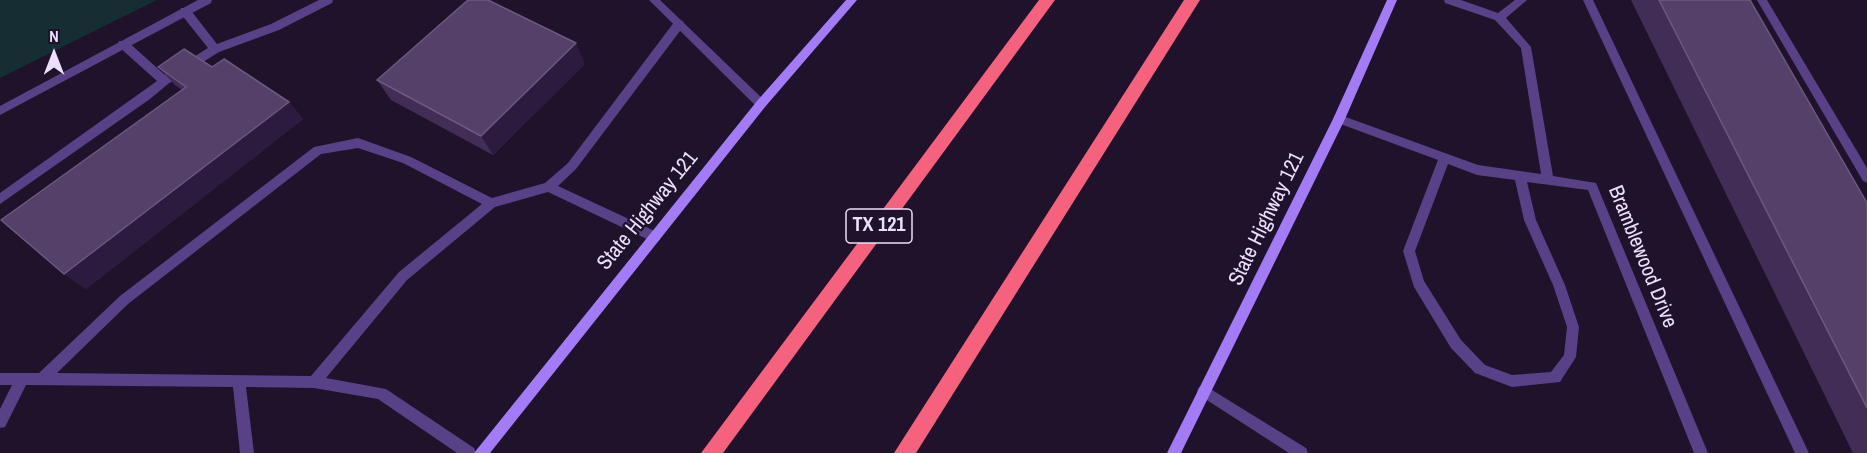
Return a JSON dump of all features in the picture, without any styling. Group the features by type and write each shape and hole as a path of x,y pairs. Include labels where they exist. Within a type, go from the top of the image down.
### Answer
{"highway":[{"name":"TX 121","path":"711,453 1047,0"},
{"path":"904,453 1192,0"}],"main road":[{"name":"State Highway 121","path":"481,453 761,104 852,0"},
{"name":"State Highway 121","path":"1174,453 1340,120 1392,0"}],"street":[{"path":"0,111 207,0"},
{"path":"0,199 164,81 215,49 275,27 328,0"},
{"path":"654,0 761,104"},
{"path":"1449,0 1499,17 1526,47 1548,180"},
{"path":"1499,17 1522,0"},
{"path":"1588,0 1802,453"},
{"path":"1762,0 1867,178"},
{"path":"185,11 215,49"},
{"path":"314,382 403,276 491,203 549,187 572,166 679,24"},
{"path":"123,44 164,81"},
{"name":"Bramblewood Drive","path":"1340,120 1477,170 1592,186 1701,453"},
{"path":"41,380 124,300 318,150 358,143 407,160 491,203"},
{"path":"1445,158 1410,251 1418,283 1456,344 1480,369 1512,381 1555,378 1570,357 1573,327 1559,285 1530,220 1520,176"},
{"path":"549,187 655,237"},
{"path":"0,379 314,382 381,393 469,453"},
{"path":"0,422 22,380"},
{"path":"238,382 247,453"},
{"path":"1204,391 1301,453"}],"shaded area":[{"path":"0,0 157,0 0,78"}],"building":[{"path":"468,0 488,0 576,43 481,136 377,80"},
{"path":"1659,0 1750,0 1867,203 1867,408"},
{"path":"184,49 212,67 224,59 289,102 64,274 1,220 186,87 158,67"}]}
